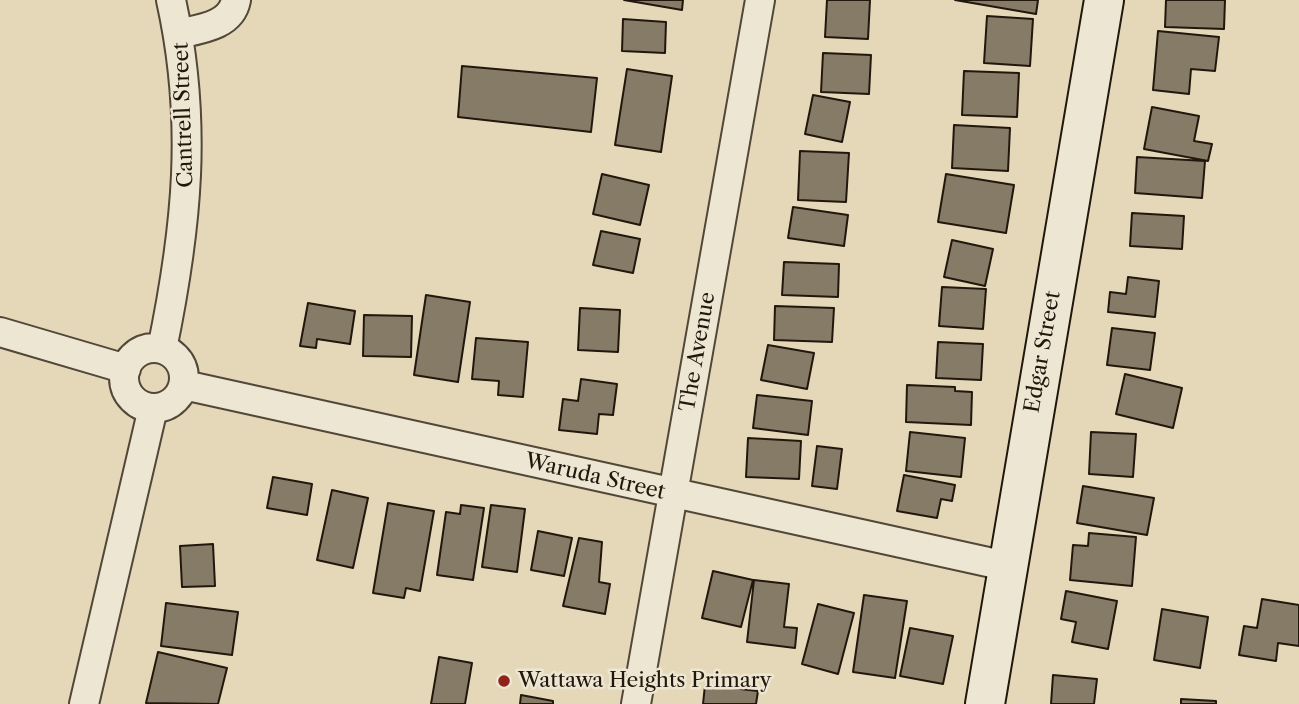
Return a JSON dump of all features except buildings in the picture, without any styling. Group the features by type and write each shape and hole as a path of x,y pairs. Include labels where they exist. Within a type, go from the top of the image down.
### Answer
{"main road":[{"name":"Edgar Street","path":"985,704 1006,566 1104,0"}],"street":[{"path":"171,0 178,34"},
{"name":"Cantrell Street","path":"162,349 180,251 187,182 187,122 178,34 219,23 235,9 236,0"},
{"name":"The Avenue","path":"636,704 760,0"},
{"path":"0,332 126,369"},
{"path":"162,349 171,352 183,366 184,385 169,405 153,408 136,402 129,396 124,378 126,369 130,360 144,350 162,349"},
{"name":"Waruda Street","path":"184,385 1006,566"},
{"path":"84,704 153,408"}],"place":[{"name":"Wattawa Heights Primary","path":"504,681"}]}
